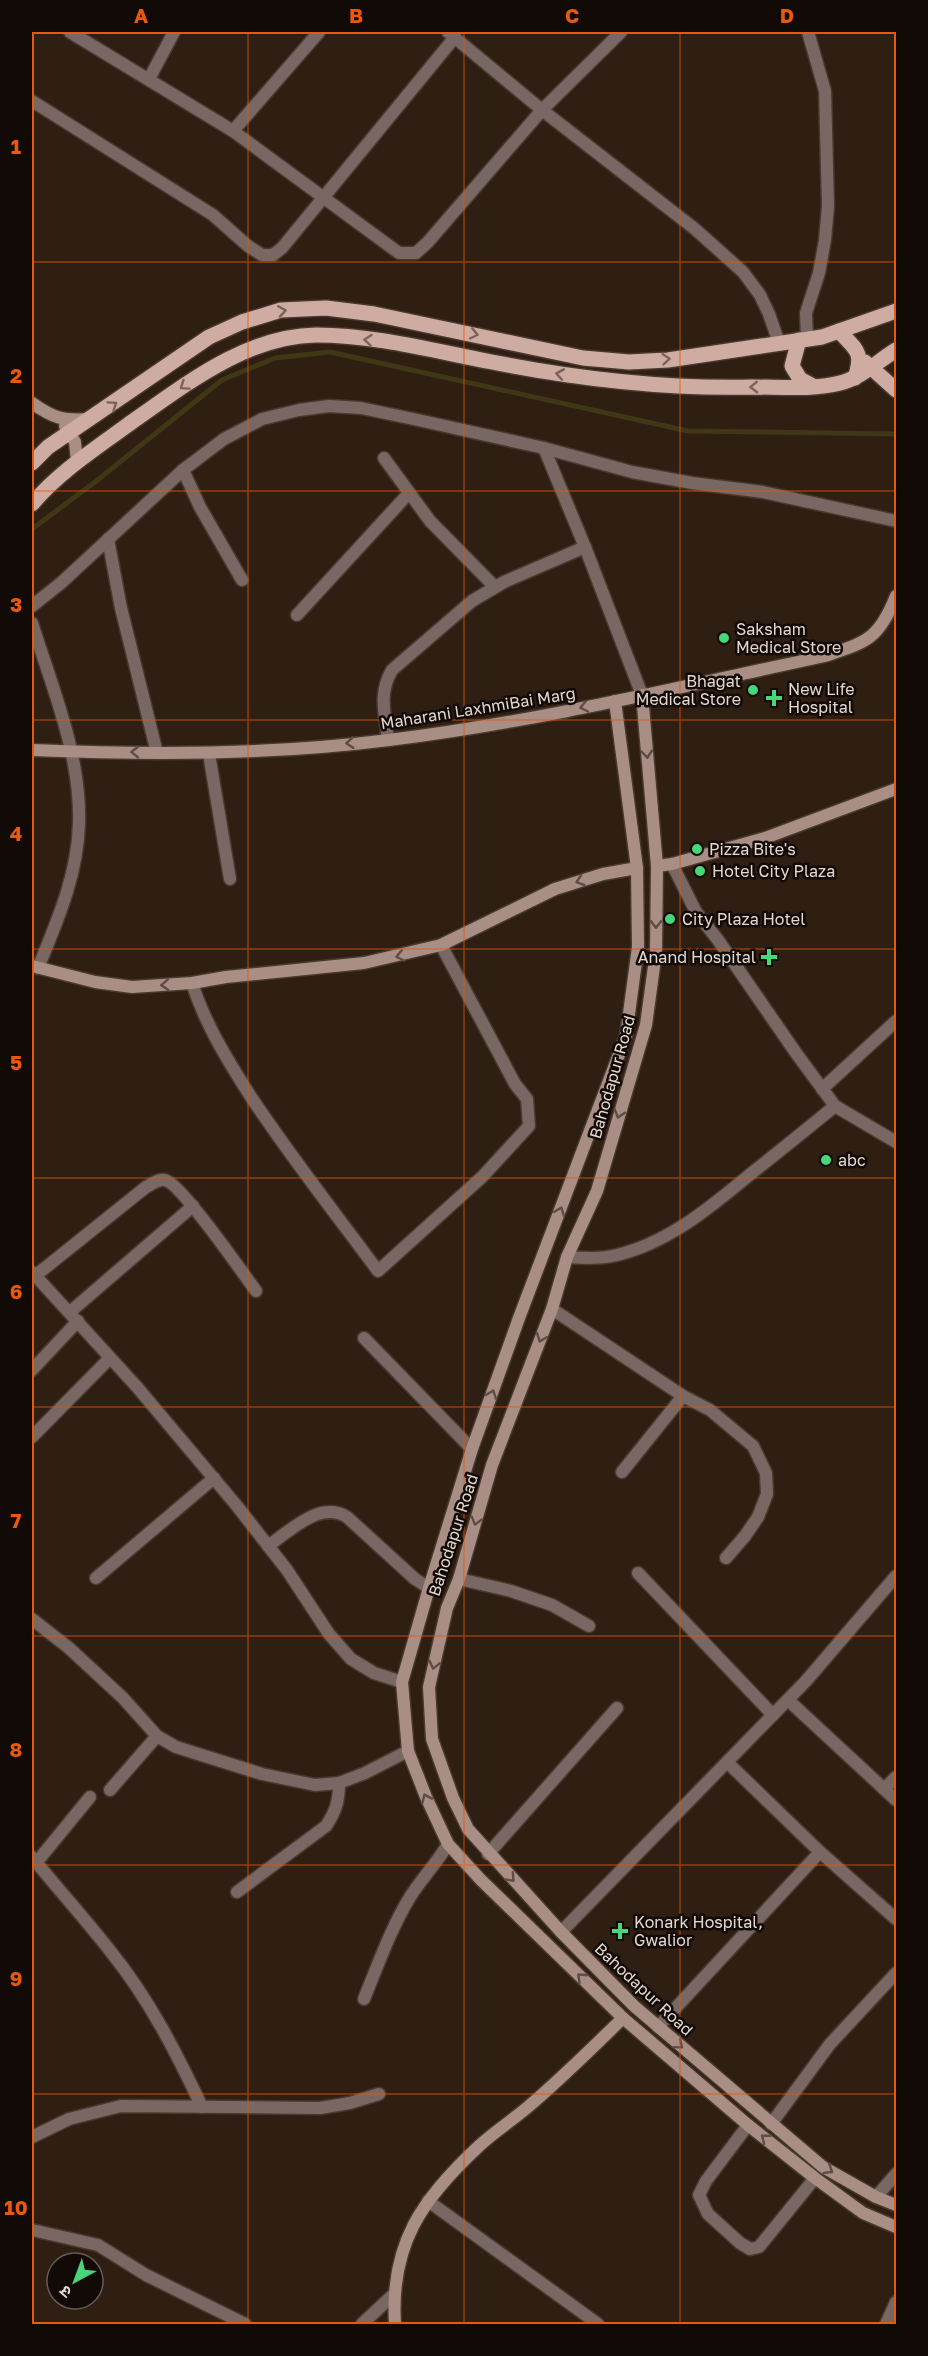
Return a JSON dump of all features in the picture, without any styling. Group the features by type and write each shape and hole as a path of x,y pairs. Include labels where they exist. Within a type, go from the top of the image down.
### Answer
{"main road":[{"path":"32,463 48,447 209,337 242,322 281,310 326,308 374,314 583,358 629,362 668,360 803,340 839,331 897,311"},
{"path":"839,331 855,347 870,368 897,390"},
{"path":"36,499 76,462 190,382 234,357 278,340 316,335 384,341 506,365 630,384 686,387 840,384 855,378 897,350"},
{"path":"803,340 792,366 800,378 813,386"},
{"path":"855,378 860,355"},
{"path":"32,403 68,421 93,418"},
{"path":"59,417 75,442 76,462"},
{"name":"Maharani LaxhmiBai Marg","path":"32,750 209,754 267,751 388,740 523,720 825,656 874,636 887,620 897,596"},
{"name":"Bahodapur Road","path":"642,695 657,866 656,952 646,1025 597,1191 567,1257 552,1309 492,1465 459,1579 447,1608 429,1687 432,1739 453,1798 468,1829 488,1854 561,1932 658,2027 823,2167 876,2197 897,2205"},
{"path":"615,701 637,868 638,947 626,1036 472,1449 429,1588 402,1682 408,1750 426,1797 448,1844 481,1881 623,2018 748,2125 814,2178 863,2213 897,2227"},
{"path":"657,866 672,864 765,838 897,789"},
{"path":"35,967 95,982 132,987 192,983 226,977 364,963 441,945 555,889 603,874 637,868"},
{"path":"395,2325 393,2295 402,2250 412,2225 428,2201 480,2146 529,2106 623,2018"}],"street":[{"path":"70,32 233,131 399,253 416,253 428,242 542,110 621,32"},
{"path":"149,79 174,32"},
{"path":"233,131 319,32"},
{"path":"803,340 806,312 819,273 828,206 825,91 808,32"},
{"path":"32,101 213,215 248,246 262,255 273,255 282,248 324,197 452,34 542,110 696,229 743,272 760,295 779,343"},
{"path":"32,606 61,583 183,470 224,439 262,419 329,406 361,408 544,448 632,472 775,494 897,521"},
{"path":"544,448 642,695"},
{"path":"384,458 430,521 495,587"},
{"path":"183,470 200,507 242,580"},
{"path":"297,615 409,493"},
{"path":"108,539 121,608 157,753"},
{"path":"388,740 383,700 384,685 392,670 472,601 495,587 585,547"},
{"path":"32,623 72,752 79,822 68,891 35,967"},
{"path":"209,754 230,879"},
{"path":"672,864 696,912 835,1106 897,1142"},
{"path":"192,983 200,1010 232,1068 272,1128 378,1271 482,1177 529,1126 527,1099 515,1084 441,945"},
{"path":"822,1089 897,1021"},
{"path":"567,1257 600,1258 618,1255 671,1232 713,1205 835,1106"},
{"path":"256,1290 193,1206 173,1184 160,1179 146,1187 33,1274 74,1317 213,1478 268,1546 329,1635 351,1659 374,1673 402,1682"},
{"path":"32,1370 74,1317 193,1206"},
{"path":"552,1309 683,1396 710,1410 753,1446 766,1473 767,1494 758,1517 746,1536 726,1558"},
{"path":"364,1338 472,1449"},
{"path":"32,1437 110,1358"},
{"path":"622,1472 683,1396"},
{"path":"96,1578 213,1478"},
{"path":"268,1546 311,1517 328,1510 338,1511 347,1516 416,1579 429,1588"},
{"path":"638,1573 773,1715"},
{"path":"561,1932 788,1700 897,1576"},
{"path":"459,1579 511,1590 552,1605 589,1626"},
{"path":"32,1620 69,1648 123,1698 158,1736 176,1747 262,1774 315,1785 339,1783 365,1773 408,1750"},
{"path":"788,1700 897,1800"},
{"path":"488,1854 617,1708"},
{"path":"110,1790 158,1736"},
{"path":"728,1763 820,1852 897,1919"},
{"path":"884,1788 897,1777"},
{"path":"237,1892 326,1826 336,1812 339,1783"},
{"path":"90,1797 34,1860 112,1953 143,1996 176,2052 202,2107"},
{"path":"364,1999 410,1897 436,1864 448,1844"},
{"path":"658,2027 820,1852"},
{"path":"771,2124 830,2044 897,1973"},
{"path":"32,2137 69,2119 121,2106 320,2108 350,2103 379,2094"},
{"path":"748,2125 706,2181 699,2195 708,2214 740,2244 750,2249 759,2247 814,2178"},
{"path":"876,2197 897,2174"},
{"path":"428,2201 598,2325"},
{"path":"32,2230 98,2245 146,2275 245,2325"},
{"path":"362,2325 393,2295"},
{"path":"886,2325 897,2302"}],"waterway":[{"path":"32,529 95,482 222,380 275,358 330,352 688,431 896,434"}],"place":[{"name":"Saksham Medical Store","path":"724,638"},
{"name":"Bhagat Medical Store","path":"753,690"},
{"name":"New Life Hospital","path":"774,698"},
{"name":"Pizza Bite's","path":"697,849"},
{"name":"Hotel City Plaza","path":"700,871"},
{"name":"City Plaza Hotel","path":"670,919"},
{"name":"Anand Hospital","path":"769,957"},
{"name":"abc","path":"826,1160"},
{"name":"Konark Hospital, Gwalior","path":"620,1931"}]}
